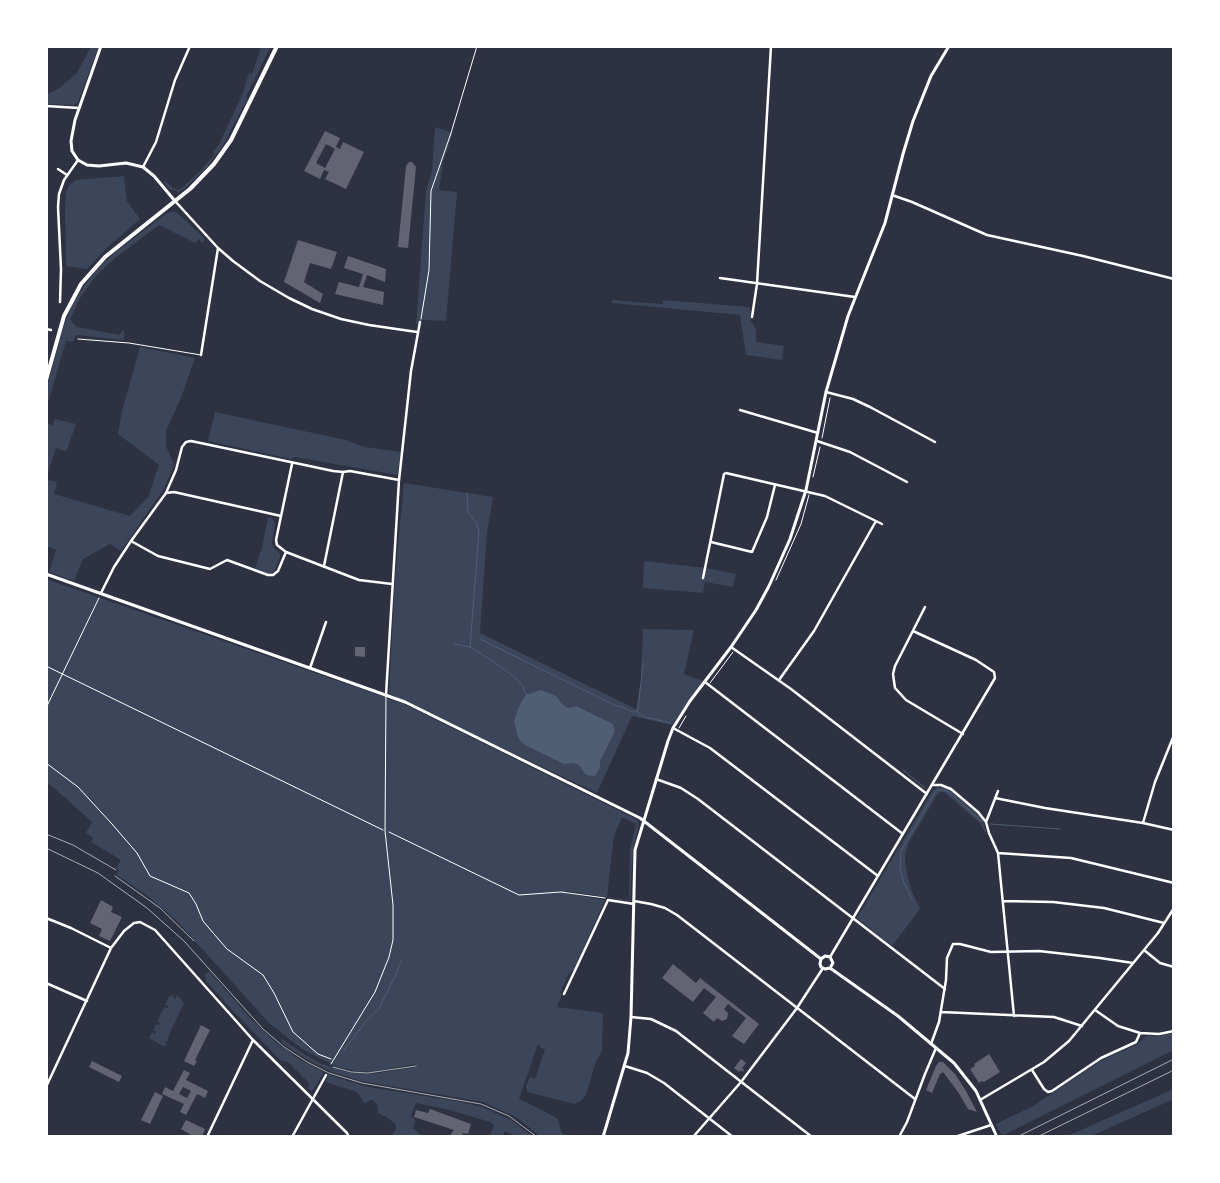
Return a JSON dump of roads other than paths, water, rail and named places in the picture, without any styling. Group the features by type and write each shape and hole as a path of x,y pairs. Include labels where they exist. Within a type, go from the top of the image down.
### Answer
{"main road":[{"path":"46,380 64,316 87,277 112,251 205,175 225,149 277,46"}],"street":[{"path":"102,46 79,108 71,141 72,151 78,160 83,164 93,166 126,163 143,167 154,176 218,248 232,261 260,281 289,298 312,309 354,322 418,332"},
{"path":"143,167 156,142 175,80 190,46"},
{"path":"752,317 757,284 771,46"},
{"path":"603,1137 628,1052 631,1017 635,850 656,778 668,741 690,701 707,683 733,648 779,566 808,491 819,441 818,433 842,334 854,297 885,223 905,145 920,104 931,76 948,46"},
{"path":"46,106 79,108"},
{"path":"60,302 61,269 58,200 67,175 78,160"},
{"path":"58,169 67,175"},
{"path":"892,195 987,235 1083,256 1174,279"},
{"path":"201,355 218,248"},
{"path":"720,278 854,297"},
{"path":"386,695 399,480 411,371 420,322"},
{"path":"46,329 51,330"},
{"path":"829,393 853,399 935,442"},
{"path":"740,410 818,433"},
{"path":"102,593 114,567 166,493 176,470 182,447 186,442 191,441 292,463 399,480"},
{"path":"819,441 850,452 907,482"},
{"path":"292,463 276,540 277,545 286,552 359,580 392,584"},
{"path":"323,567 343,472"},
{"path":"704,578 724,474 726,473 808,491 835,500 882,524"},
{"path":"711,542 752,552 767,516 775,484"},
{"path":"166,493 174,492 281,516"},
{"path":"779,680 814,631 876,521"},
{"path":"132,540 158,556 210,569 227,560 274,575 278,571 286,552"},
{"path":"46,574 421,709 643,820 820,959 820,964 823,968"},
{"path":"925,607 895,666 895,688 906,700 962,734"},
{"path":"310,668 326,622"},
{"path":"830,957 995,678 994,672 968,656 913,631"},
{"path":"733,648 779,680 927,794"},
{"path":"707,683 903,834"},
{"path":"675,729 699,741 723,757 878,876"},
{"path":"1143,823 1155,782 1174,735"},
{"path":"656,778 681,788 698,799 945,989"},
{"path":"933,785 941,785 951,789 978,812 986,822 998,853 1014,1016"},
{"path":"986,822 998,791"},
{"path":"995,798 1174,830"},
{"path":"998,853 1070,858 1174,883"},
{"path":"564,994 608,900 651,904 665,908 677,915 916,1099"},
{"path":"1003,901 1053,902 1104,908 1164,924"},
{"path":"980,1100 1032,1070 1058,1051 1082,1026 1134,963 1174,908"},
{"path":"46,918 112,948"},
{"path":"46,1087 112,948 124,931 134,923 140,922 148,925 161,936 254,1040 349,1137"},
{"path":"930,1044 937,1030 945,989 948,958 953,944 990,952 1039,951 1134,963"},
{"path":"1144,950 1160,963 1174,967"},
{"path":"820,959 825,956 830,957"},
{"path":"830,957 833,963 830,968"},
{"path":"693,1137 741,1082 797,1008 823,968"},
{"path":"823,968 830,968 898,1016 960,1069 980,1100 997,1137"},
{"path":"46,983 87,1001"},
{"path":"1095,1010 1118,1026 1140,1033 1159,1034 1174,1031"},
{"path":"941,1012 1054,1017 1082,1026"},
{"path":"631,1017 651,1019 676,1031 812,1137"},
{"path":"1032,1070 1044,1089 1048,1092 1052,1091 1101,1058 1136,1042 1140,1033"},
{"path":"207,1137 254,1040"},
{"path":"900,1137 936,1048"},
{"path":"625,1066 647,1073 664,1083 733,1137"},
{"path":"292,1137 326,1074"},
{"path":"955,1137 992,1127"}],"lane":[{"path":"78,338 129,343 201,355"},
{"path":"331,1064 375,992 391,949 394,924 385,831 386,695"}],"waterway":[{"path":"467,493 468,512 477,524 479,531 470,647 516,678 522,685 526,695"},
{"path":"480,639 616,706 633,712 637,710 638,713 645,717 671,723"},
{"path":"454,644 470,647"},
{"path":"638,710 643,663"},
{"path":"903,770 925,788"},
{"path":"912,899 900,870 901,851 935,792 938,790 949,792 982,822"},
{"path":"990,824 1060,829"},
{"path":"344,1050 367,1020 378,1010 402,959"}],"railway":[{"path":"46,834 73,845 116,870"},
{"path":"46,848 98,873 147,908 184,941 263,1029 284,1047 307,1062 329,1073 362,1083 481,1104 509,1116 537,1137"},
{"path":"115,876 160,908 194,941"},
{"path":"1017,1137 1174,1059"},
{"path":"333,1067 351,1072 368,1073 416,1066"},
{"path":"1037,1137 1174,1070"}]}
